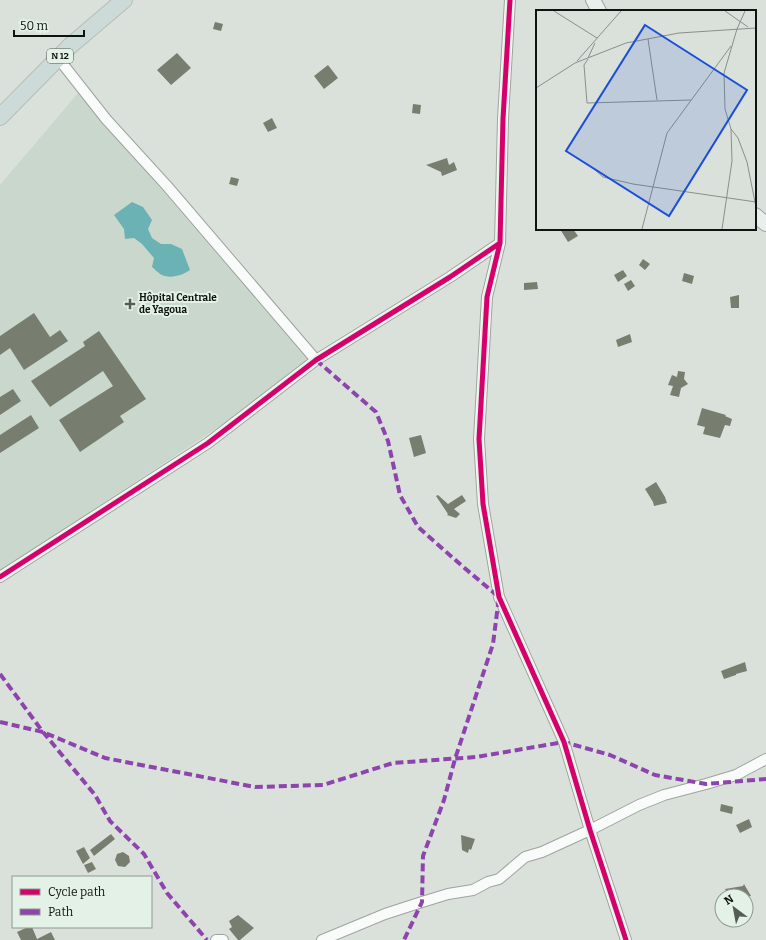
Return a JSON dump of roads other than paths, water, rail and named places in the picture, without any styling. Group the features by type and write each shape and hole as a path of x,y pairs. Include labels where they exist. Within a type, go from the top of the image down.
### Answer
{"highway":[{"name":"N 12","path":"0,117 70,46 124,0"}],"main road":[{"path":"593,0 599,10"},
{"path":"756,216 766,224"}],"street":[{"path":"510,0 503,119 500,243 487,298 479,439 483,504 499,597 564,742 590,830 626,940"},
{"path":"58,58 106,119 167,186 316,360"},
{"path":"0,577 208,443 316,360 450,277 500,243"},
{"path":"322,940 385,914 448,894 473,890 488,882 499,879 525,857 542,852 639,806 664,795 736,775 766,759"},
{"path":"216,940 223,940"}],"water":[{"path":"132,202 143,207 152,220 148,229 152,238 161,244 171,244 182,249 190,270 180,275 173,276 161,274 152,267 154,258 142,244 134,238 125,239 124,229 114,215"}],"place":[{"name":"Hôpital Centrale de Yagoua","path":"130,304"}]}
